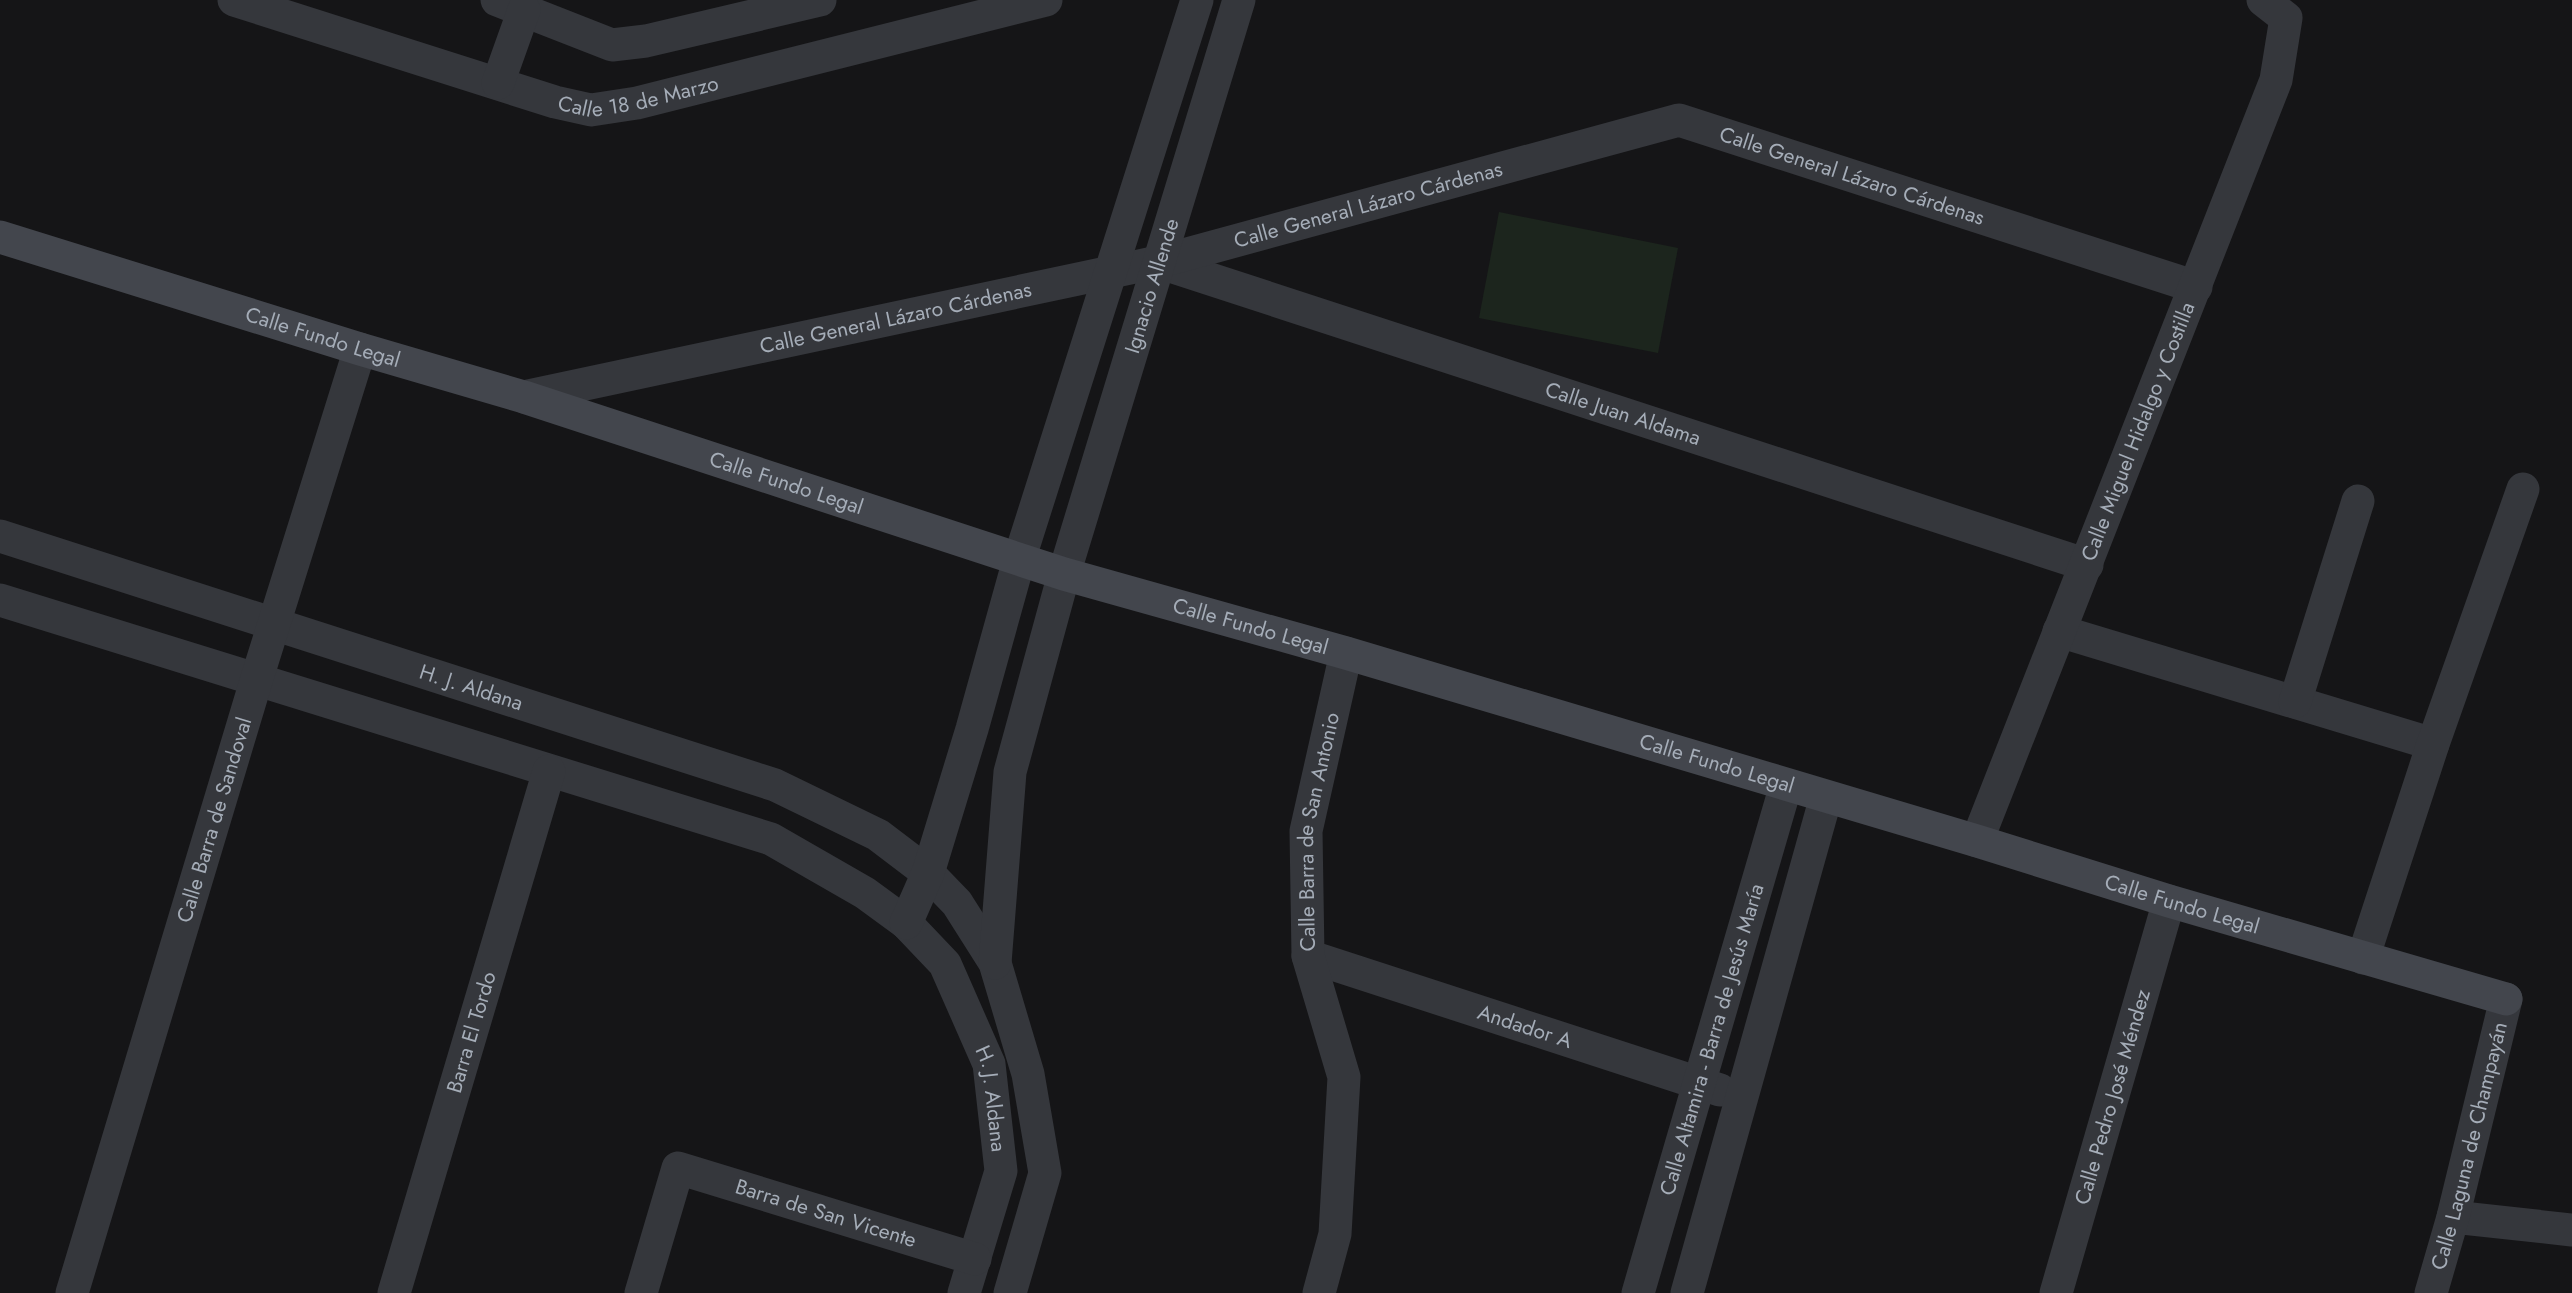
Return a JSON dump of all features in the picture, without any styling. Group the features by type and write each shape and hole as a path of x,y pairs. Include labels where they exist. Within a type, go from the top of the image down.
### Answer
{"street":[{"name":"Calle 18 de Marzo","path":"234,0 555,102 591,110 637,103 1046,0"},
{"path":"498,83 511,5 612,45 646,41 820,0"},
{"name":"Ignacio Allende","path":"1019,560 1197,0"},
{"name":"Ignacio Allende","path":"1064,574 1239,0"},
{"name":"Calle Miguel Hidalgo y Costilla","path":"1977,841 2276,80 2275,9"},
{"name":"Calle General Lázaro Cárdenas","path":"524,397 1158,262 1679,120 2196,287"},
{"name":"Calle Fundo Legal","path":"0,237 360,349 524,397 1064,574 1346,653 1977,841 2169,901 2506,999"},
{"name":"Calle Juan Aldama","path":"1158,262 2087,565"},
{"name":"Calle Barra de Sandoval","path":"72,1293 257,678 360,349"},
{"path":"2363,958 2433,744 2523,489"},
{"path":"2295,702 2358,501"},
{"name":"H. J. Aldana","path":"0,536 775,785 878,835 928,873 957,903 995,963 1028,1074 1045,1173 1014,1292"},
{"path":"906,923 928,873 972,729 1019,560"},
{"name":"H. J. Aldana","path":"995,963 1010,772 1064,574"},
{"name":"H. J. Aldana","path":"0,600 771,839 865,893 906,923 945,964 989,1064 1001,1172 964,1293"},
{"path":"2059,631 2433,744"},
{"name":"Calle Barra de San Antonio","path":"1319,1293 1335,1234 1344,1077 1308,957 1306,831 1346,653"},
{"name":"Barra El Tordo","path":"394,1293 549,771"},
{"name":"Calle Altamira - Barra de Jesús María","path":"1638,1293 1786,785"},
{"name":"Calle Altamira - Barra de Jesús María","path":"1687,1293 1827,797"},
{"name":"Calle Pedro José Méndez","path":"2056,1293 2169,901"},
{"name":"Andador A","path":"1308,957 1742,1098"},
{"name":"Calle Laguna de Champayán","path":"2431,1293 2453,1217 2506,999"},
{"name":"Barra de San Vicente","path":"641,1293 678,1168 975,1259"},
{"path":"2453,1217 2572,1230"}],"shaded area":[{"path":"1499,212 1678,248 1658,353 1479,318"}]}
